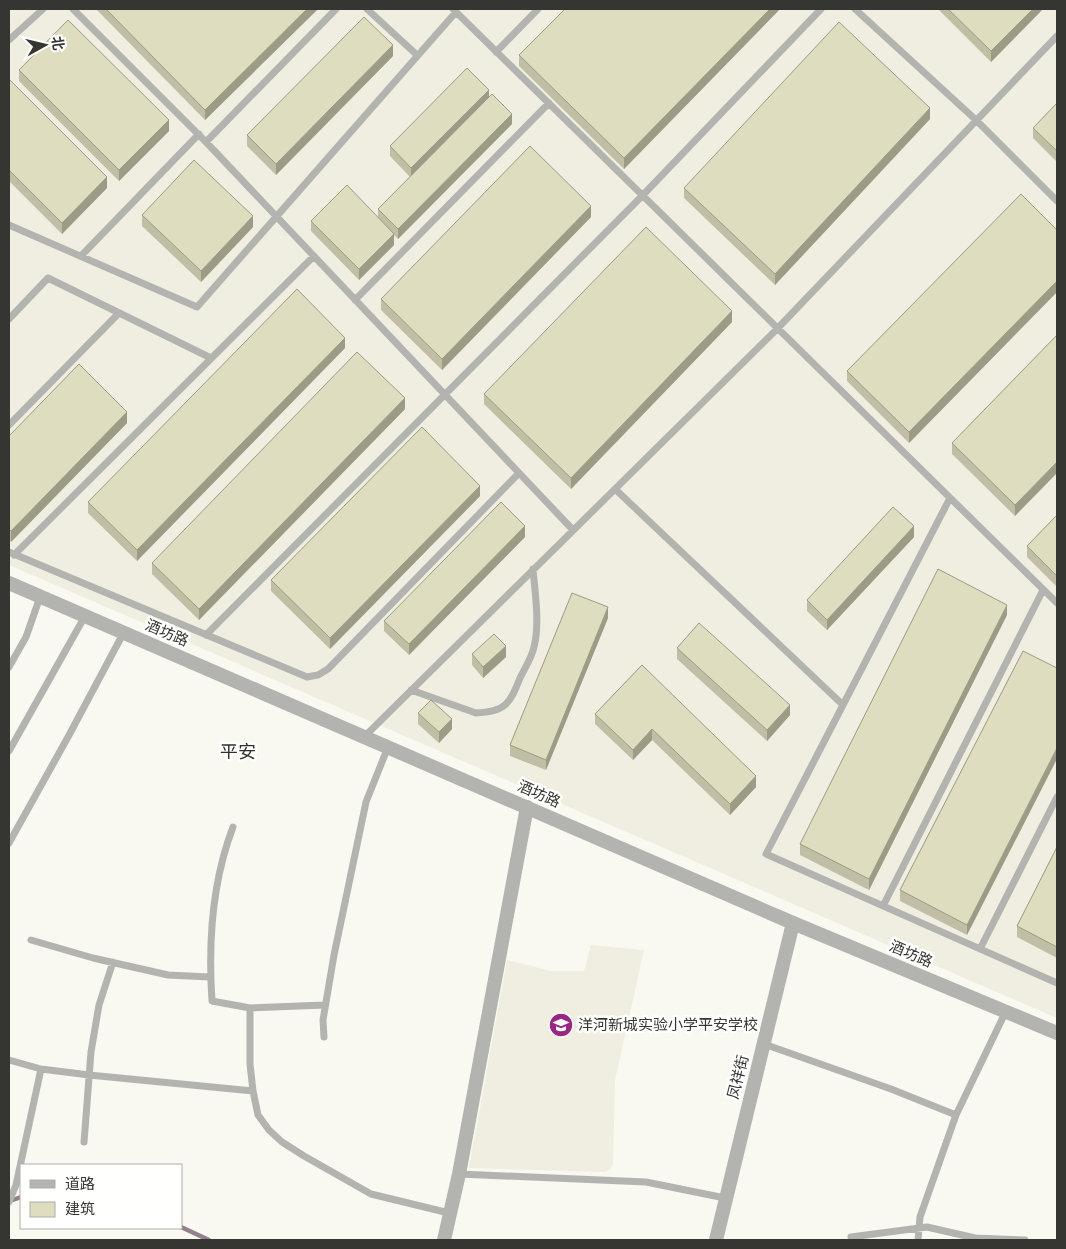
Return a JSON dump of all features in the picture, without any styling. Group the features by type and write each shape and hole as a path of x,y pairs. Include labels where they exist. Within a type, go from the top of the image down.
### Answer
{"street":[{"name":"酒坊路","path":"9,583 389,746 793,923 1057,1033"},
{"path":"444,1240 459,1174 527,807"},
{"name":"凤祥街","path":"716,1240 793,923"}],"lane":[{"path":"9,40 43,9"},
{"path":"74,9 199,134 573,530"},
{"path":"206,142 336,9"},
{"path":"367,9 417,55"},
{"path":"496,52 538,9"},
{"path":"206,635 642,196 821,9"},
{"path":"854,9 976,120 1057,200"},
{"path":"9,225 196,307 417,55 454,10 1057,603"},
{"path":"365,736 777,329 1057,36"},
{"path":"355,300 549,103"},
{"path":"81,256 199,134"},
{"path":"314,256 12,554 307,677 318,675 328,669 519,473"},
{"path":"9,319 48,278 211,358"},
{"path":"9,425 119,313"},
{"path":"615,489 843,705"},
{"path":"950,498 766,854 1057,982"},
{"path":"411,690 476,713 500,709 511,701 534,647 537,621 533,570"},
{"path":"883,906 1043,590"},
{"path":"9,667 26,637 40,597"},
{"path":"9,751 86,616"},
{"path":"9,843 124,632"},
{"path":"324,1037 323,1020 334,955 366,802 389,746"},
{"path":"980,949 1057,797"},
{"path":"233,827 214,898 210,977 212,1001 250,1008 326,1005"},
{"path":"31,940 93,958 168,975 210,977"},
{"path":"84,1142 91,1052 99,1005 113,962"},
{"path":"250,1008 250,1064 253,1091 258,1115 269,1130 282,1142 304,1156 371,1194 449,1213"},
{"path":"918,1240 920,1217 956,1114 1006,1011"},
{"path":"764,1044 956,1114"},
{"path":"9,1060 41,1069 253,1091"},
{"path":"20,1164 41,1069"},
{"path":"9,1202 20,1166"},
{"path":"459,1174 646,1182 725,1198"},
{"path":"9,1184 17,1180"},
{"path":"851,1237 927,1227 976,1238 1025,1240"}],"shaded area":[{"path":"9,9 1057,9 1057,1018 9,565"},
{"name":"洋河新城实验小学平安学校","path":"591,945 644,950 615,1080 613,1164 610,1170 604,1172 469,1168 507,960 551,971 584,971"}],"building":[{"path":"106,9 307,9 205,110"},
{"path":"565,9 770,9 624,158 519,55"},
{"path":"948,9 1033,9 991,51"},
{"path":"364,17 393,45 276,164 247,135"},
{"path":"68,20 169,120 119,170 19,70"},
{"path":"839,22 930,108 775,274 684,188"},
{"path":"467,68 489,90 411,168 390,146"},
{"path":"9,79 107,177 62,223 9,170"},
{"path":"492,94 512,114 398,229 378,209"},
{"path":"1057,103 1057,151 1033,128"},
{"path":"530,146 591,206 442,359 381,299"},
{"path":"194,160 253,216 201,271 142,215"},
{"path":"347,185 394,234 359,269 311,221"},
{"path":"1021,194 1057,230 1057,281 909,432 847,371"},
{"path":"646,227 732,311 571,478 484,394"},
{"path":"297,289 345,338 137,550 88,502"},
{"path":"1057,335 1057,462 1015,505 952,443"},
{"path":"357,352 405,398 199,609 152,563"},
{"path":"79,364 127,412 11,531 9,529 9,436"},
{"path":"422,427 480,486 330,638 271,580"},
{"path":"501,502 525,526 409,644 384,621"},
{"path":"893,507 914,526 827,620 807,600"},
{"path":"1057,515 1057,576 1027,546"},
{"path":"938,569 1007,605 869,879 800,844"},
{"path":"572,593 608,607 546,760 510,745"},
{"path":"699,623 790,705 767,730 677,648"},
{"path":"494,634 506,646 483,667 472,654"},
{"path":"1023,651 1057,668 1057,748 967,925 900,890"},
{"path":"642,665 756,776 730,804 652,729 633,750 595,714"},
{"path":"431,700 452,719 439,732 418,713"},
{"path":"1057,847 1057,947 1017,926"}],"waterway":[{"path":"10,1201 20,1197"},
{"path":"182,1227 209,1240"}],"place":[{"name":"洋河新城实验小学平安学校","path":"561,1025"}],"district":[{"name":"平安","path":"238,751"}]}
